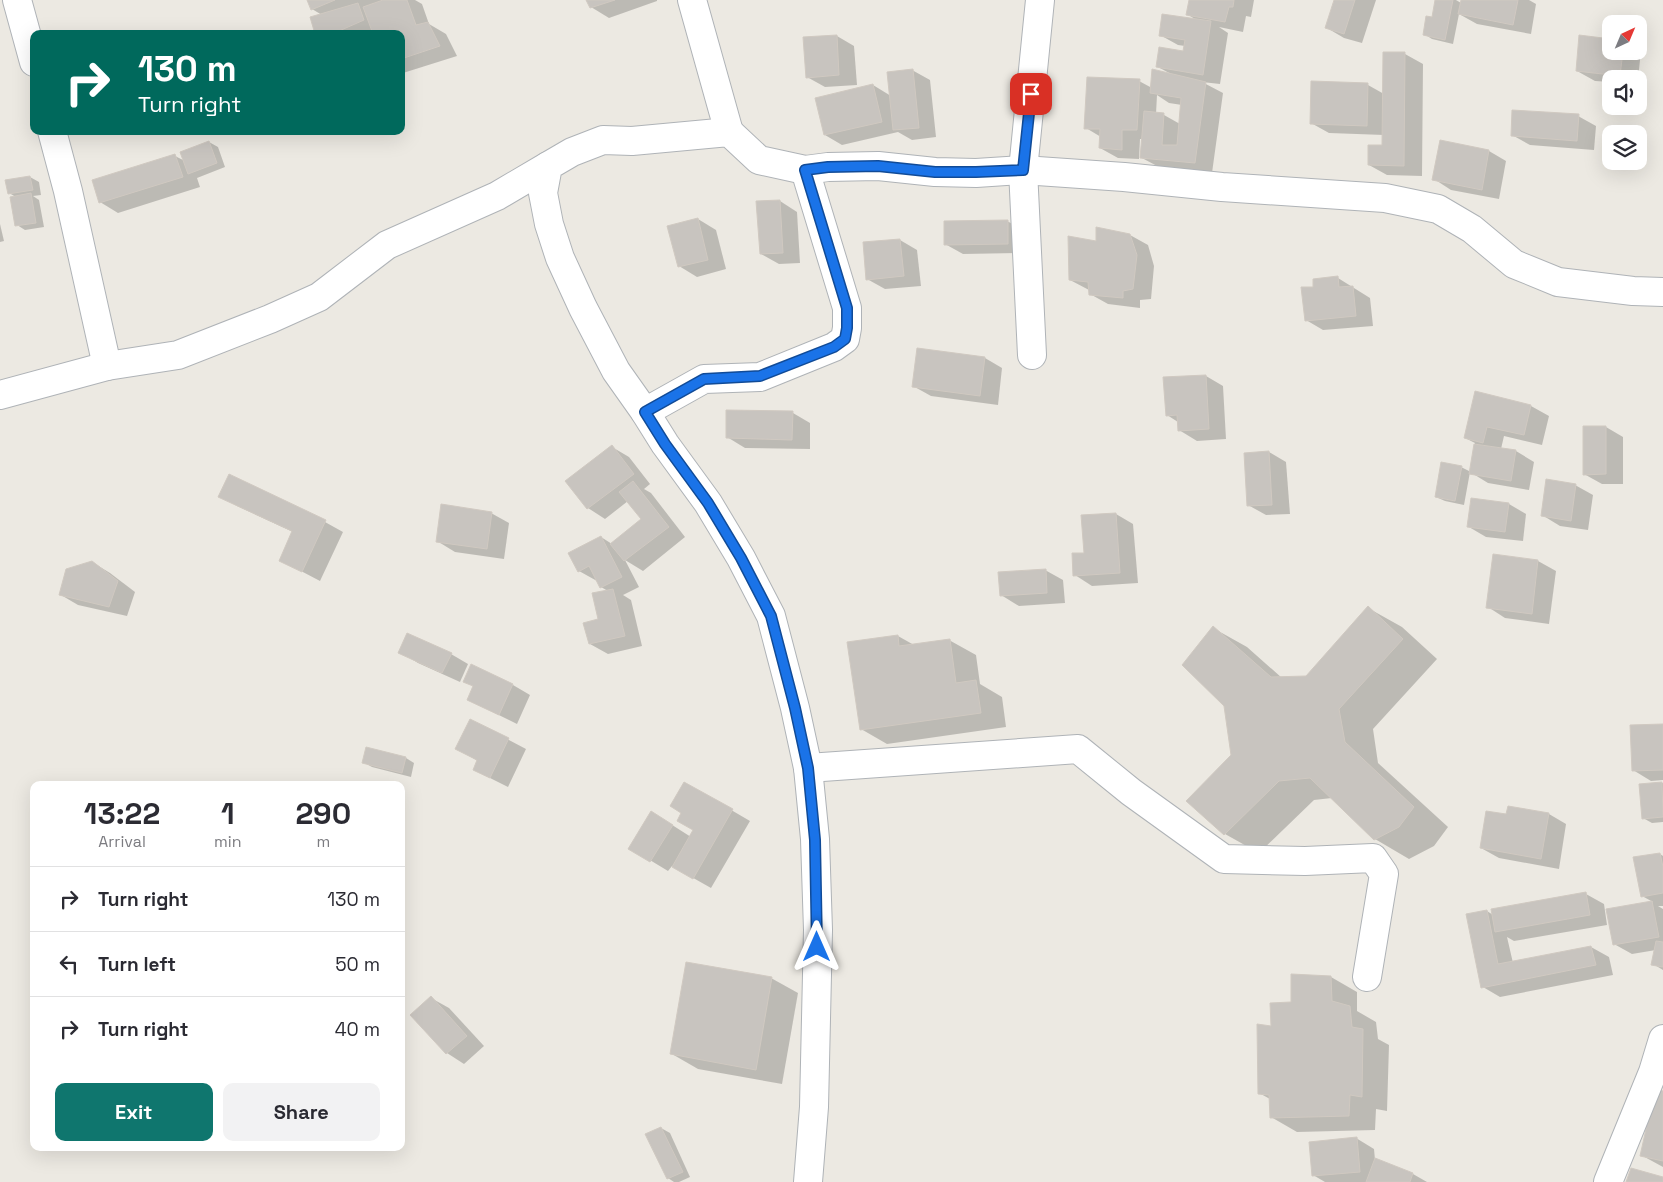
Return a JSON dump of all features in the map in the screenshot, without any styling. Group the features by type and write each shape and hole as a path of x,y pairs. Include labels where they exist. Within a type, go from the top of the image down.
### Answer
{"street":[{"path":"17,0 30,47"},
{"path":"692,0 729,132 759,160 805,170 828,167 878,166 935,172 1023,170 1124,177 1222,188 1385,198 1438,209 1472,230 1514,264 1558,282 1633,291 1663,292"},
{"path":"1032,355 1023,170 1040,0"},
{"path":"0,395 107,366 178,355 270,319 319,297 388,245 497,196 572,152 603,140 632,141 729,132"},
{"path":"53,135 68,191 107,366"},
{"path":"548,166 543,193 549,224 560,258 583,308 616,371 665,444 708,503 741,558 771,616 795,708 808,768 815,840 818,930 814,1098 808,1182"},
{"path":"645,412 704,379 760,376 834,347 845,339 847,308 805,170"},
{"path":"808,768 1078,749 1132,792 1224,859 1305,861 1373,858 1384,874 1367,977"},
{"path":"1608,1182 1658,1073 1663,1039"}],"building":[{"path":"307,0 335,0 311,10"},
{"path":"383,0 407,0 416,25 428,22 440,46 405,58 405,30 372,30 363,7"},
{"path":"586,0 615,0 590,8"},
{"path":"1189,0 1234,0 1233,7 1229,7 1225,22 1186,15"},
{"path":"1334,0 1355,0 1344,34 1325,28"},
{"path":"1435,0 1453,0 1445,40 1423,35 1426,16 1432,17"},
{"path":"1461,0 1518,0 1513,25 1458,14"},
{"path":"358,3 364,20 341,30 314,30 310,17"},
{"path":"1162,14 1211,21 1203,75 1156,67 1159,47 1183,51 1185,40 1159,36"},
{"path":"837,35 839,75 806,78 803,37"},
{"path":"1579,35 1602,38 1602,60 1622,60 1621,70 1602,70 1602,74 1576,71"},
{"path":"1383,52 1405,52 1404,166 1368,165 1368,145 1382,145"},
{"path":"913,69 919,128 893,130 887,72"},
{"path":"1152,69 1206,82 1195,163 1140,158 1144,111 1164,113 1162,145 1177,145 1181,98 1150,93"},
{"path":"1087,77 1140,79 1137,130 1122,130 1122,150 1099,148 1100,129 1084,129"},
{"path":"1311,81 1368,83 1367,126 1310,124"},
{"path":"873,84 882,122 824,135 815,98"},
{"path":"1512,110 1579,114 1577,141 1511,136"},
{"path":"1440,140 1489,150 1482,190 1432,180"},
{"path":"209,141 217,163 188,174 180,152"},
{"path":"175,154 183,177 99,203 92,180"},
{"path":"30,176 33,190 8,194 5,180"},
{"path":"31,193 36,223 15,226 10,197"},
{"path":"780,200 783,253 760,254 756,201"},
{"path":"698,218 708,260 678,267 667,226"},
{"path":"1008,220 1008,244 944,245 944,221"},
{"path":"1096,227 1130,234 1137,255 1133,289 1123,291 1123,298 1089,295 1088,282 1069,280 1068,236 1096,241"},
{"path":"900,239 904,276 866,280 863,242"},
{"path":"1338,276 1339,287 1353,286 1356,316 1305,321 1301,287 1313,287 1313,279"},
{"path":"917,348 985,357 980,396 912,387"},
{"path":"1206,375 1209,429 1178,431 1177,415 1166,416 1163,377"},
{"path":"1475,391 1531,405 1524,435 1487,427 1483,443 1464,438"},
{"path":"726,410 793,411 792,440 726,438"},
{"path":"1583,426 1606,426 1606,474 1583,475"},
{"path":"1474,444 1516,450 1511,481 1469,474"},
{"path":"612,445 634,474 587,509 565,481"},
{"path":"1269,451 1272,505 1247,506 1244,453"},
{"path":"1441,462 1462,466 1455,501 1435,497"},
{"path":"229,474 326,520 302,572 279,561 292,531 218,497"},
{"path":"1546,479 1576,484 1571,521 1541,516"},
{"path":"633,481 669,527 624,561 610,544 641,519 619,492"},
{"path":"1471,498 1509,503 1505,532 1467,527"},
{"path":"441,504 492,512 487,549 436,542"},
{"path":"1116,513 1120,573 1073,576 1072,553 1084,553 1081,515"},
{"path":"601,536 622,577 600,588 589,566 578,572 568,553"},
{"path":"1493,554 1538,560 1532,614 1486,608"},
{"path":"92,561 118,581 109,607 59,595 66,569"},
{"path":"1046,569 1047,593 1000,596 998,572"},
{"path":"613,589 625,636 589,644 583,623 598,619 592,593"},
{"path":"1368,606 1403,639 1339,709 1345,742 1414,807 1399,827 1374,840 1310,778 1279,781 1224,835 1186,801 1231,755 1224,706 1182,665 1213,626 1271,677 1306,676"},
{"path":"407,633 452,653 442,673 398,653"},
{"path":"898,635 899,646 950,639 956,683 976,680 981,713 860,730 847,642"},
{"path":"471,664 513,684 499,715 467,700 473,686 463,682"},
{"path":"470,719 509,738 490,778 473,770 477,760 455,749"},
{"path":"1663,724 1663,770 1632,771 1630,725"},
{"path":"366,747 406,757 402,773 362,763"},
{"path":"684,782 733,809 693,879 672,867 693,830 677,821 681,813 670,806"},
{"path":"1662,782 1663,817 1642,819 1639,784"},
{"path":"1508,806 1549,813 1541,859 1480,848 1486,811 1506,814"},
{"path":"651,811 673,825 650,862 628,849"},
{"path":"1660,853 1663,867 1663,893 1641,897 1633,857"},
{"path":"1586,892 1590,915 1495,932 1491,909"},
{"path":"1652,901 1659,937 1613,945 1606,909"},
{"path":"1487,910 1498,964 1591,946 1596,965 1481,988 1466,914"},
{"path":"1656,941 1663,942 1663,967 1651,965"},
{"path":"686,962 772,977 756,1070 670,1054"},
{"path":"1291,974 1331,976 1332,1001 1350,1006 1352,1027 1363,1029 1362,1097 1350,1095 1349,1116 1270,1118 1269,1095 1258,1094 1257,1024 1271,1026 1270,1003 1291,1002"},
{"path":"431,996 467,1036 446,1054 410,1015"},
{"path":"1655,1089 1663,1091 1663,1161 1640,1156"},
{"path":"661,1127 683,1172 667,1179 645,1134"},
{"path":"1357,1137 1360,1172 1312,1176 1309,1142"},
{"path":"1375,1158 1413,1173 1410,1182 1366,1182"},
{"path":"1631,1168 1663,1177 1663,1182 1626,1182"}],"route":[{"path":"817,947 815,840 808,768 795,708 771,616 741,558 708,503 665,444 645,412 704,379 760,376 834,347 845,339 847,308 805,170 828,167 878,166 935,172 1023,170 1031,94"}]}
